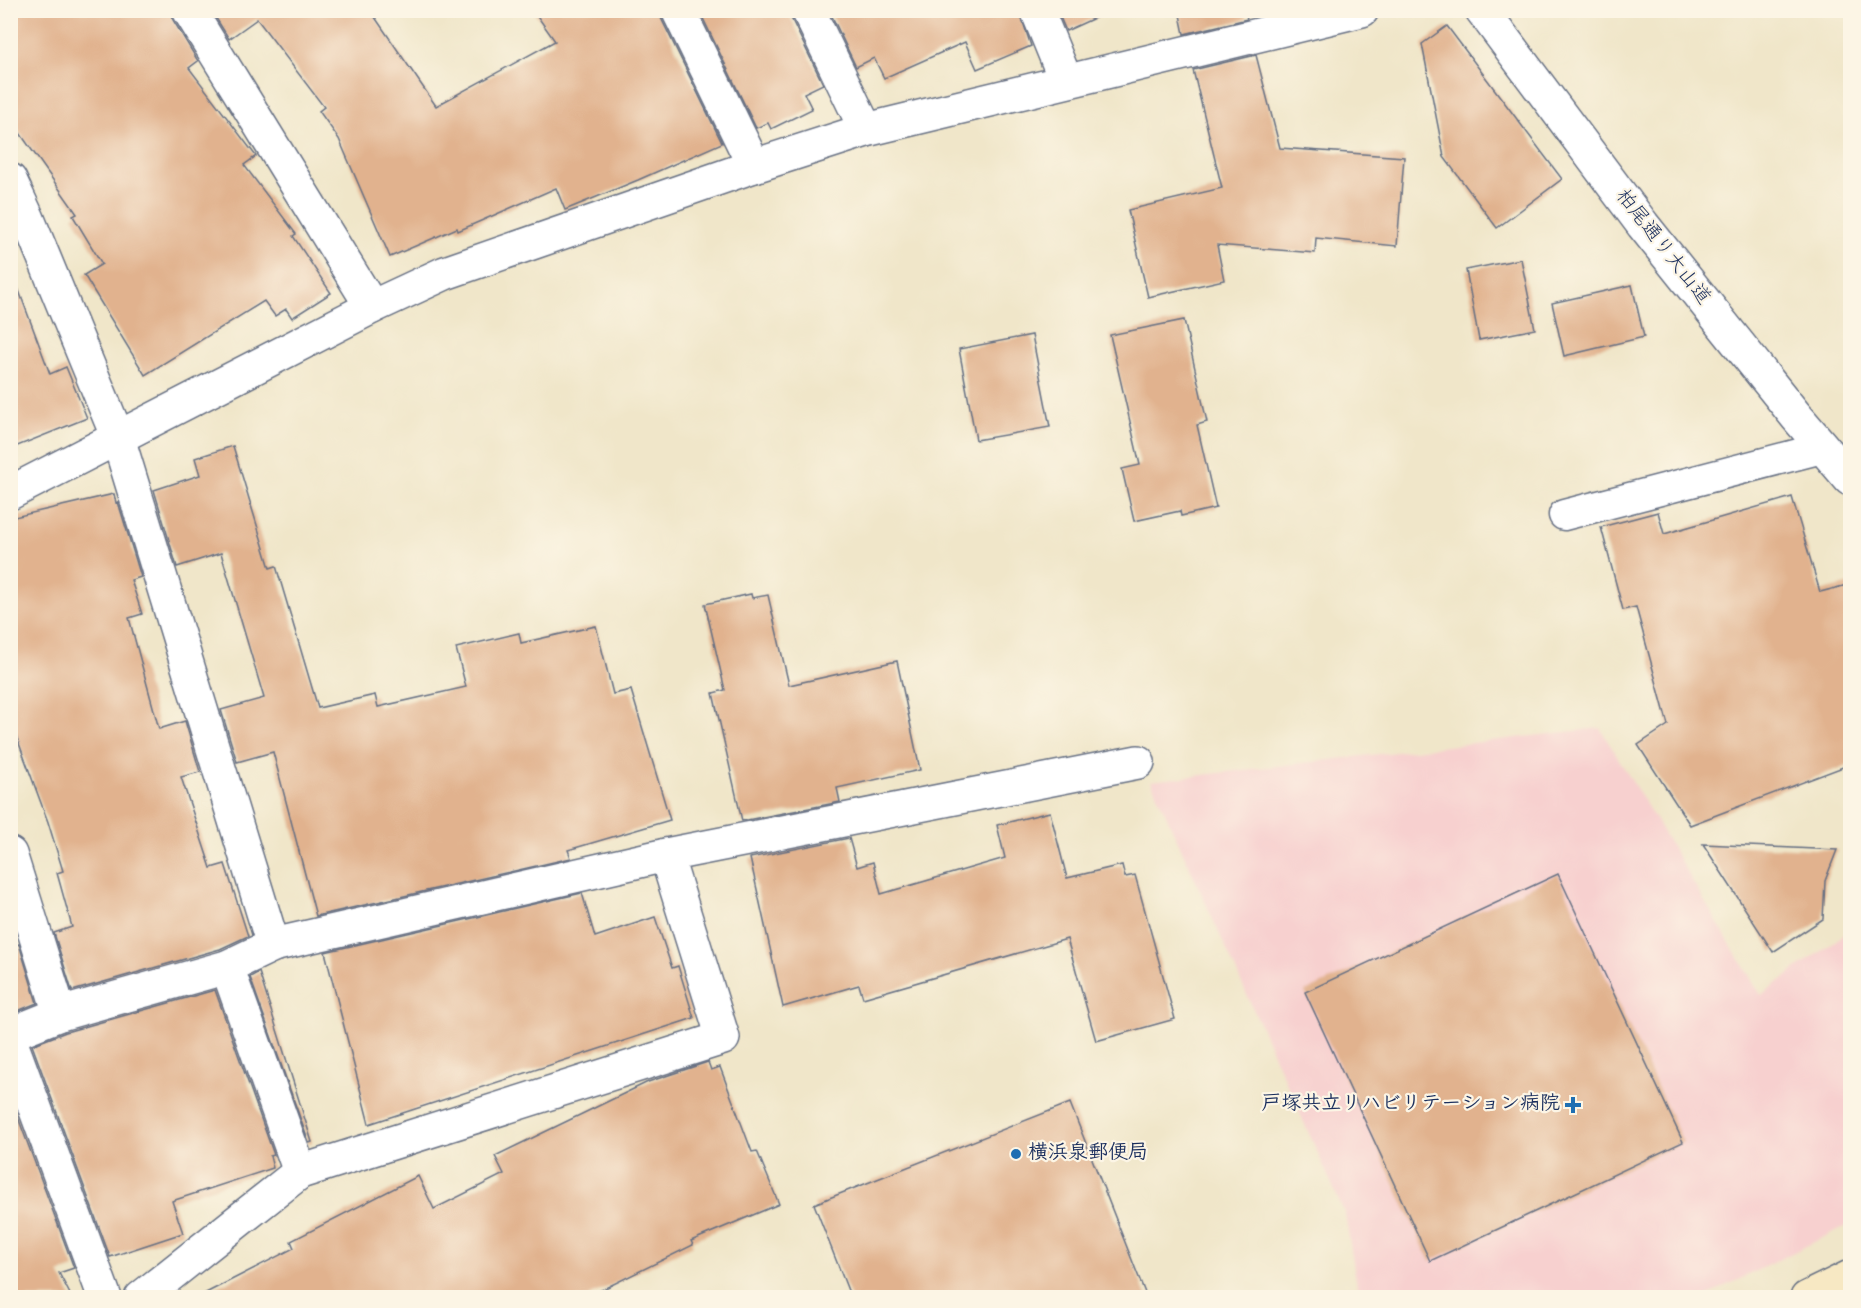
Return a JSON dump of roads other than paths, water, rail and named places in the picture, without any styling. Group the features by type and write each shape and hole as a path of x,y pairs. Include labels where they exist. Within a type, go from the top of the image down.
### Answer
{"main road":[{"path":"1807,1298 1851,1277"}],"street":[{"path":"189,10 372,307"},
{"path":"678,10 754,166"},
{"path":"808,10 866,130"},
{"path":"1036,10 1066,81"},
{"path":"10,493 372,307 445,273 754,166 866,130 1362,10"},
{"name":"柏尾通り大山道","path":"1482,10 1643,225 1822,448 1851,479"},
{"path":"10,180 118,438 273,945"},
{"path":"10,1034 60,1014 227,967 273,945 666,855 1138,762"},
{"path":"10,854 60,1014"},
{"path":"141,1298 300,1172 723,1038 666,855"},
{"path":"227,967 300,1172"},
{"path":"10,1040 105,1298"}],"lane":[{"path":"1564,515 1822,448"}],"place":[{"name":"戸塚共立リハビリテーション病院","path":"1573,1105"},
{"name":"横浜泉郵便局","path":"1016,1154"}]}
